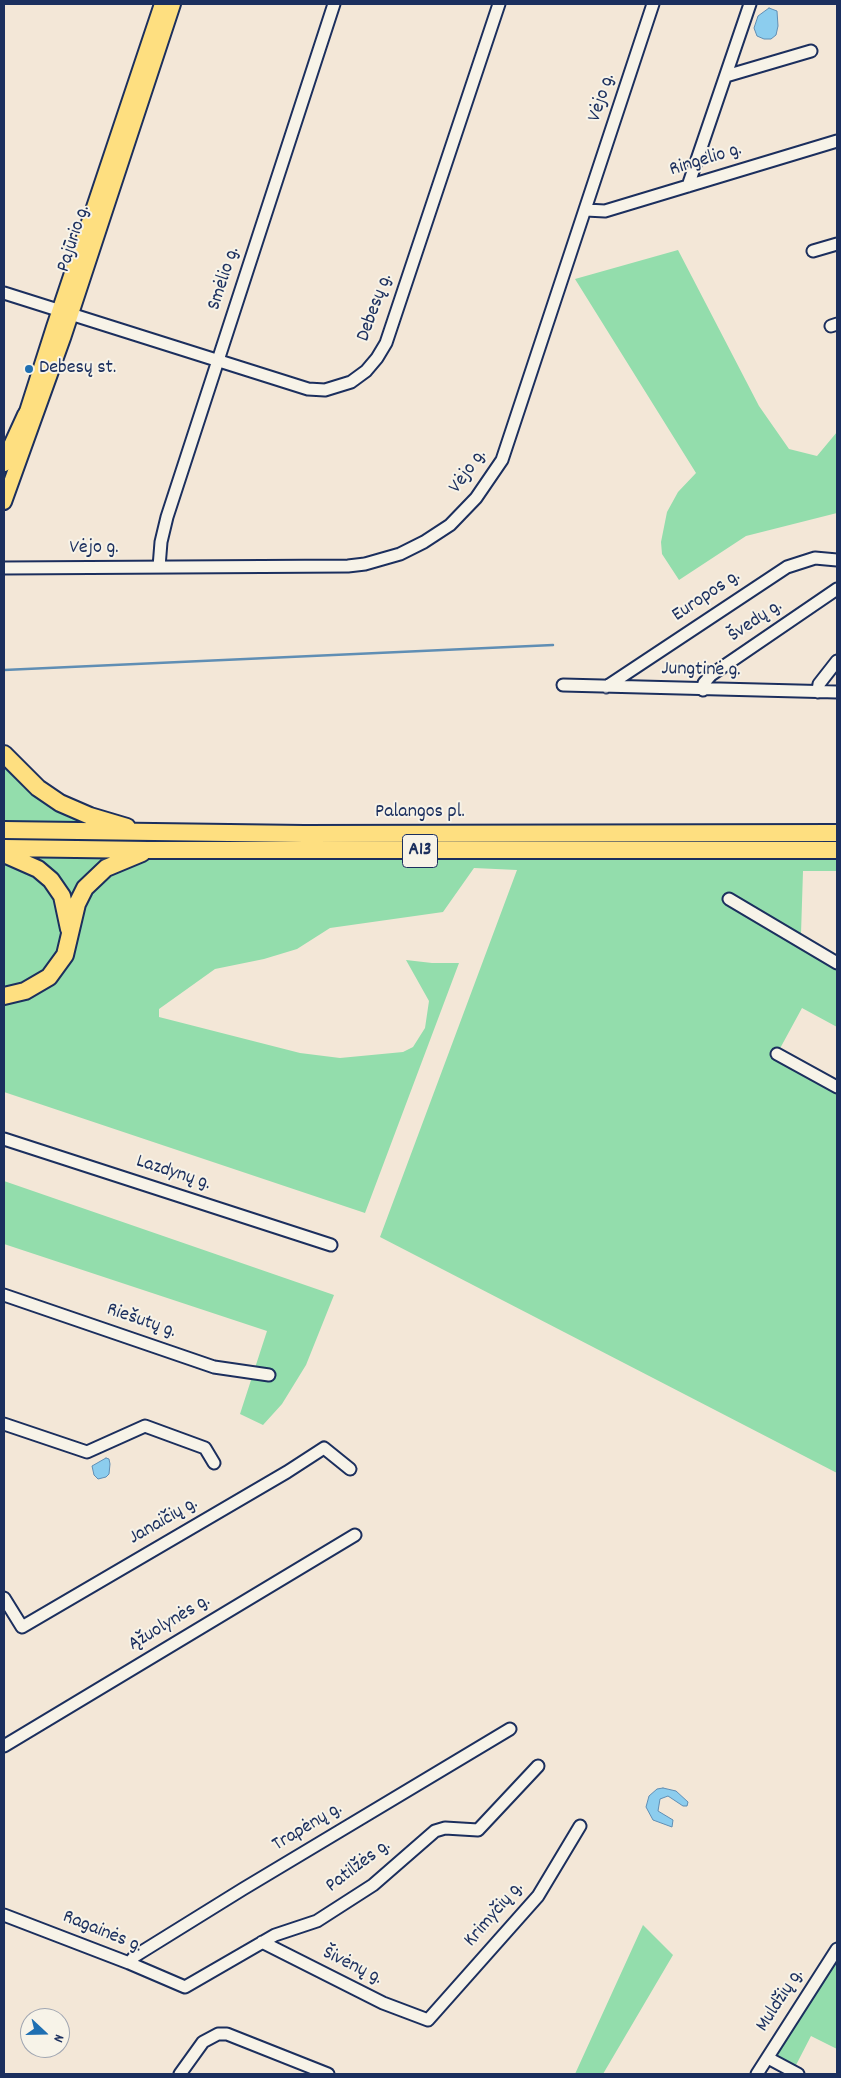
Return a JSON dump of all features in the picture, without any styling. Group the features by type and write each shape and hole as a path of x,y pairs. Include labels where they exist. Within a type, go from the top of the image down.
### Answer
{"highway":[{"path":"4,463 26,415"},
{"path":"4,754 38,788 60,803 90,816 146,833"},
{"name":"Palangos pl.","path":"4,830 146,833 837,833"},
{"name":"Palangos pl.","path":"4,848 148,850 837,850"},
{"path":"4,996 25,991 49,977 65,955 77,904 91,881 106,868 148,850"},
{"path":"4,854 38,869 57,888 62,896 70,932"}],"main road":[{"name":"Pajūrio g.","path":"4,502 162,4"},
{"name":"Pajūrio g.","path":"9,485 26,415 65,312 174,4"}],"street":[{"name":"Smėlio g.","path":"159,567 161,542 167,517 334,4"},
{"name":"Debesų g.","path":"4,293 308,389 325,390 351,382 366,371 386,343 499,4"},
{"name":"Vėjo g.","path":"4,568 331,567 365,564 400,554 424,542 450,525 476,498 502,460 653,4"},
{"path":"688,186 750,4"},
{"path":"726,76 811,51"},
{"name":"Ringelio g.","path":"586,210 605,211 837,142"},
{"path":"813,251 837,244"},
{"name":"Europos g.","path":"606,687 787,567 815,558 837,560"},
{"name":"Švedų g.","path":"703,690 704,683 711,675 837,589"},
{"path":"818,692 822,679 837,661"},
{"name":"Jungtinė g.","path":"563,685 837,692"},
{"path":"729,899 837,963"},
{"path":"777,1054 837,1087"},
{"name":"Lazdynų g.","path":"4,1139 331,1245"},
{"name":"Riešutų g.","path":"4,1296 214,1367 269,1375"},
{"path":"4,1424 87,1452 145,1426 205,1448 214,1463"},
{"name":"Janaičių g.","path":"4,1598 22,1627 288,1472 324,1448 350,1469"},
{"name":"Ąžuolynės g.","path":"4,1746 355,1535"},
{"name":"Trapėnų g.","path":"129,1963 135,1956 243,1888 510,1729"},
{"name":"Patilžės g.","path":"185,1987 262,1942 285,1931 317,1921 373,1886 435,1831 444,1828 478,1830 538,1766"},
{"name":"Krimyčių g.","path":"428,2020 538,1896 580,1826"},
{"name":"Ragainės g.","path":"4,1915 129,1963 185,1987"},
{"name":"Šivėnų g.","path":"262,1942 383,2003 428,2020"},
{"name":"Muldžių g.","path":"757,2074 837,1949"},
{"path":"180,2074 204,2042 218,2034 237,2036 328,2074"},
{"path":"768,2058 798,2074"}],"green space":[{"path":"678,250 759,406 789,449 817,456 837,432 837,513 746,536 679,580 662,554 661,542 667,512 678,492 696,473 575,279"},
{"path":"4,762 98,824 4,822"},
{"path":"22,854 119,856 72,911"},
{"path":"4,860 46,881 64,919 62,945 53,962 37,979 4,991"},
{"path":"149,860 837,860 837,871 803,871 801,934 837,957 837,1027 802,1008 777,1054 837,1092 837,1473 380,1237 517,870 474,868 443,912 330,928 297,949 264,959 215,969 159,1009 159,1017 300,1053 340,1058 403,1052 413,1047 425,1028 429,1001 406,960 432,963 459,963 365,1213 4,1092 4,1004 39,991 97,880 133,862"},
{"path":"4,1181 334,1295 306,1365 282,1404 263,1425 240,1414 267,1331 4,1244"},
{"path":"643,1925 673,1955 603,2074 575,2074"},
{"path":"837,1956 837,2049 811,2036 795,2067 776,2056 776,2052"}],"water":[{"path":"769,8 777,11 778,26 776,35 771,39 764,39 757,36 754,28 758,16"},
{"path":"106,1458 109,1459 110,1464 109,1474 98,1479 94,1475 92,1466"},
{"path":"663,1788 676,1791 688,1802 687,1806 683,1806 668,1796 660,1799 658,1811 673,1820 672,1827 653,1820 646,1807 649,1796 657,1789"}],"waterway":[{"path":"4,670 553,645"}],"place":[{"name":"Debesų st.","path":"29,369"}]}
